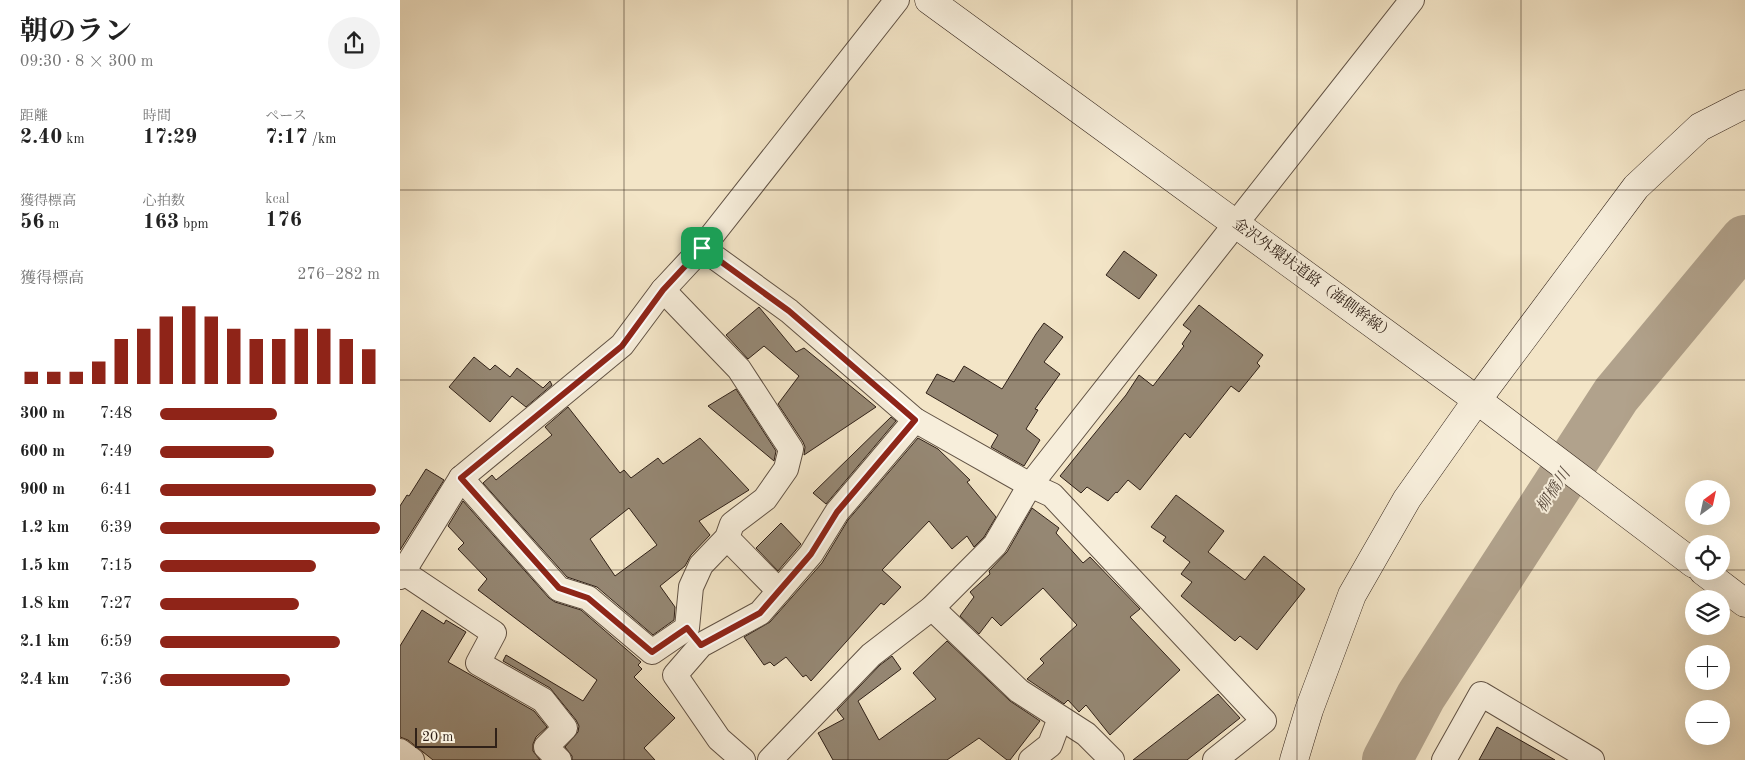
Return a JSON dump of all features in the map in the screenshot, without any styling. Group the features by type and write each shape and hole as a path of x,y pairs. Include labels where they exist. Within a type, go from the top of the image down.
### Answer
{"street":[{"path":"559,760 546,747 565,728 543,700 478,663 494,633 402,575 461,478 622,346 663,290 702,248 897,0"},
{"name":"金沢外環状道路（海側幹線）","path":"929,0 1477,400 1685,557"},
{"path":"770,760 871,655 932,608 995,545 1030,485 1412,0"},
{"path":"1294,760 1309,710 1352,595 1407,498 1477,400 1636,187 1700,127 1745,104"},
{"path":"702,248 789,311 915,420 1030,485 1052,495 1264,721 1215,760"},
{"path":"663,290 739,369 791,449 786,469 765,499 732,524 727,538 701,565 691,587 694,637 675,675"},
{"path":"652,652 760,613 811,554 837,512 915,420"},
{"path":"461,478 559,588 588,598 652,652 675,675 719,739 743,760"},
{"path":"727,538 779,591"},
{"path":"1715,580 1745,603"},
{"path":"932,608 1018,691 1086,734 1112,760"},
{"path":"1444,760 1481,694 1592,760"},
{"path":"1031,760 1050,745 1060,718"},
{"path":"400,751 412,760"}],"building":[{"path":"1124,251 1157,275 1139,299 1106,275"},
{"path":"1199,305 1263,355 1257,363 1260,366 1239,392 1231,386 1190,438 1185,433 1140,490 1128,480 1108,501 1087,487 1081,493 1060,476 1126,395 1139,375 1153,386 1184,346 1182,344 1191,331 1183,325"},
{"path":"759,307 796,352 804,348 876,407 804,455 805,447 803,442 778,404 799,376 764,346 748,359 726,335"},
{"path":"1044,323 1063,337 1044,362 1060,374 1035,409 1038,410 1026,429 1040,440 1024,466 991,447 998,435 926,393 937,374 954,382 964,366 1002,389"},
{"path":"474,357 490,370 495,365 510,377 517,368 543,388 550,381 552,385 526,407 512,396 490,422 449,387"},
{"path":"736,389 776,451 774,461 708,406"},
{"path":"568,407 620,473 624,470 631,478 658,458 663,464 700,438 749,490 699,521 710,535 691,555 685,566 660,586 675,607 674,620 653,635 597,587 567,577 483,483 492,475 496,480 552,435 545,427","holes":["629,508 657,545 615,576 590,539"]},
{"path":"891,417 896,421 826,504 813,493"},
{"path":"918,438 938,449 970,480 967,482 996,517 984,537 974,547 967,536 952,549 929,521 882,570 901,587 884,605 881,603 811,681 806,675 803,677 786,657 774,666 770,662 764,665 744,637 770,622 822,563 848,520"},
{"path":"426,469 444,480 400,550 400,506 407,495 409,496"},
{"path":"1176,495 1224,531 1208,552 1245,580 1264,556 1305,589 1257,650 1240,636 1235,641 1181,596 1192,582 1181,574 1190,562 1163,541 1166,537 1151,527"},
{"path":"463,501 549,598 555,602 581,610 641,662 638,665 642,669 634,677 675,718 644,748 655,760 572,760 572,756 565,747 578,732 579,726 576,720 550,688 503,661 506,655 583,701 597,680 478,590 487,579 458,549 464,543 448,526"},
{"path":"1032,508 1059,528 1056,533 1083,563 1090,557 1140,609 1130,617 1180,670 1110,735 1086,705 1079,712 1068,700 1064,704 1027,679 1044,663 1040,659 1077,625 1043,588 1001,626 992,617 979,634 960,616 974,597 970,592 990,574 989,571 1007,552"},
{"path":"781,523 801,544 778,571 756,548"},
{"path":"422,610 444,624 446,620 466,632 448,662 534,711 547,727 536,737 533,744 533,751 540,760 433,760 408,740 400,737 400,646"},
{"path":"947,641 1010,701 1040,721 1010,760 1007,760 979,738 947,760 833,760 818,733 844,719 837,710 880,665 892,656 901,669 858,701 879,740 936,699 913,673"},
{"path":"1218,694 1240,718 1187,760 1133,760"},
{"path":"1497,727 1555,760 1479,760"}],"waterway":[{"name":"柳橋川","path":"1387,760 1421,696 1616,395 1745,240"}],"route":[{"path":"702,248 789,311 915,420 837,512 811,554 760,613 701,645 687,628 652,652 588,598 559,588 461,478 622,346 663,290 702,248"}]}
